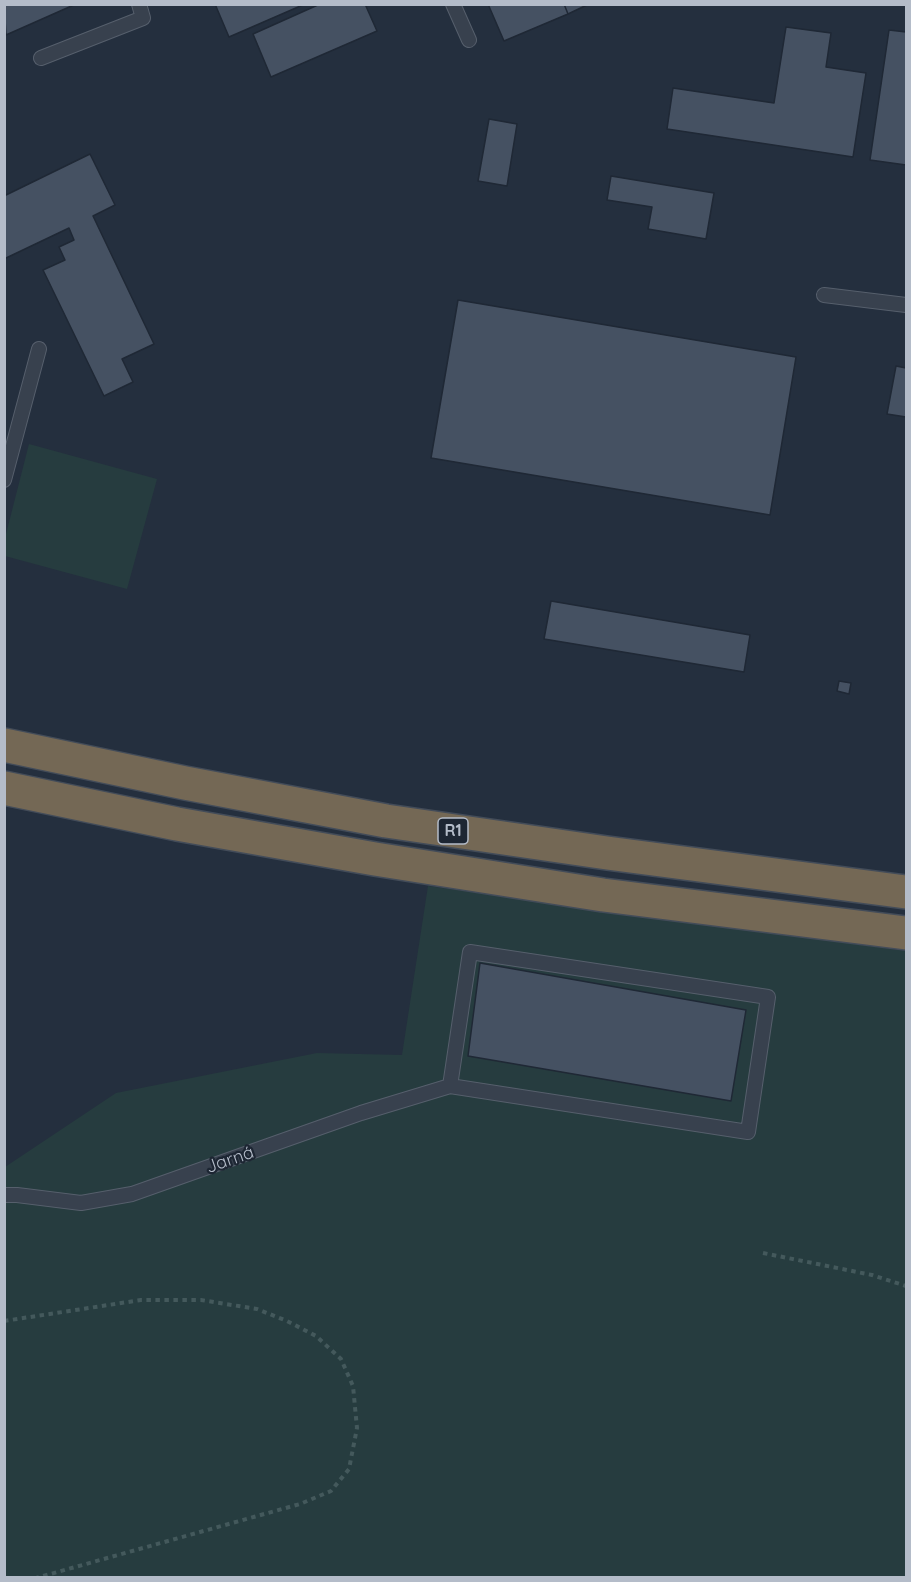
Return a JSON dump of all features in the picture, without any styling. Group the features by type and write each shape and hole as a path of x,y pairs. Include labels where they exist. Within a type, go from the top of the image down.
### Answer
{"highway":[{"name":"R1","path":"4,745 185,783 386,821 607,853 906,892"},
{"name":"R1","path":"4,788 177,824 375,859 603,895 906,933"}],"lane":[{"path":"41,58 143,18 139,4"},
{"path":"453,4 469,40"},
{"path":"824,295 906,305"},
{"path":"4,480 39,349"},
{"path":"470,952 768,997 748,1132 450,1086 470,952"},
{"name":"Jarná","path":"4,1196 17,1195 81,1203 132,1194 361,1113 450,1086"}],"path":[{"path":"762,1253 872,1275 906,1286"},
{"path":"4,1321 141,1300 201,1300 257,1309 316,1336 341,1359 353,1386 357,1428 349,1470 332,1491 300,1504 36,1578"}],"green space":[{"path":"29,444 157,479 127,589 5,556 5,538"},
{"path":"428,886 906,951 906,1577 5,1578 5,1167 116,1093 317,1053 402,1055"}],"building":[{"path":"4,4 76,4 6,35"},
{"path":"215,4 305,4 229,37"},
{"path":"320,4 365,4 377,31 271,77 253,34"},
{"path":"488,4 564,4 568,14 504,41"},
{"path":"564,4 589,4 568,14"},
{"path":"786,27 831,33 826,67 866,73 853,157 667,129 673,88 774,103"},
{"path":"889,30 906,32 906,165 870,160"},
{"path":"489,119 517,124 507,186 478,181"},
{"path":"90,154 115,205 93,216 154,344 122,359 133,382 104,396 43,270 65,260 59,247 74,240 69,228 4,259 4,196"},
{"path":"611,176 714,193 706,239 648,229 652,207 607,200"},
{"path":"458,300 796,357 770,515 431,458"},
{"path":"896,366 906,368 906,417 887,414"},
{"path":"551,601 750,635 744,672 544,639"},
{"path":"839,681 851,683 849,694 837,691"},
{"path":"480,963 746,1010 731,1101 468,1056"}]}
